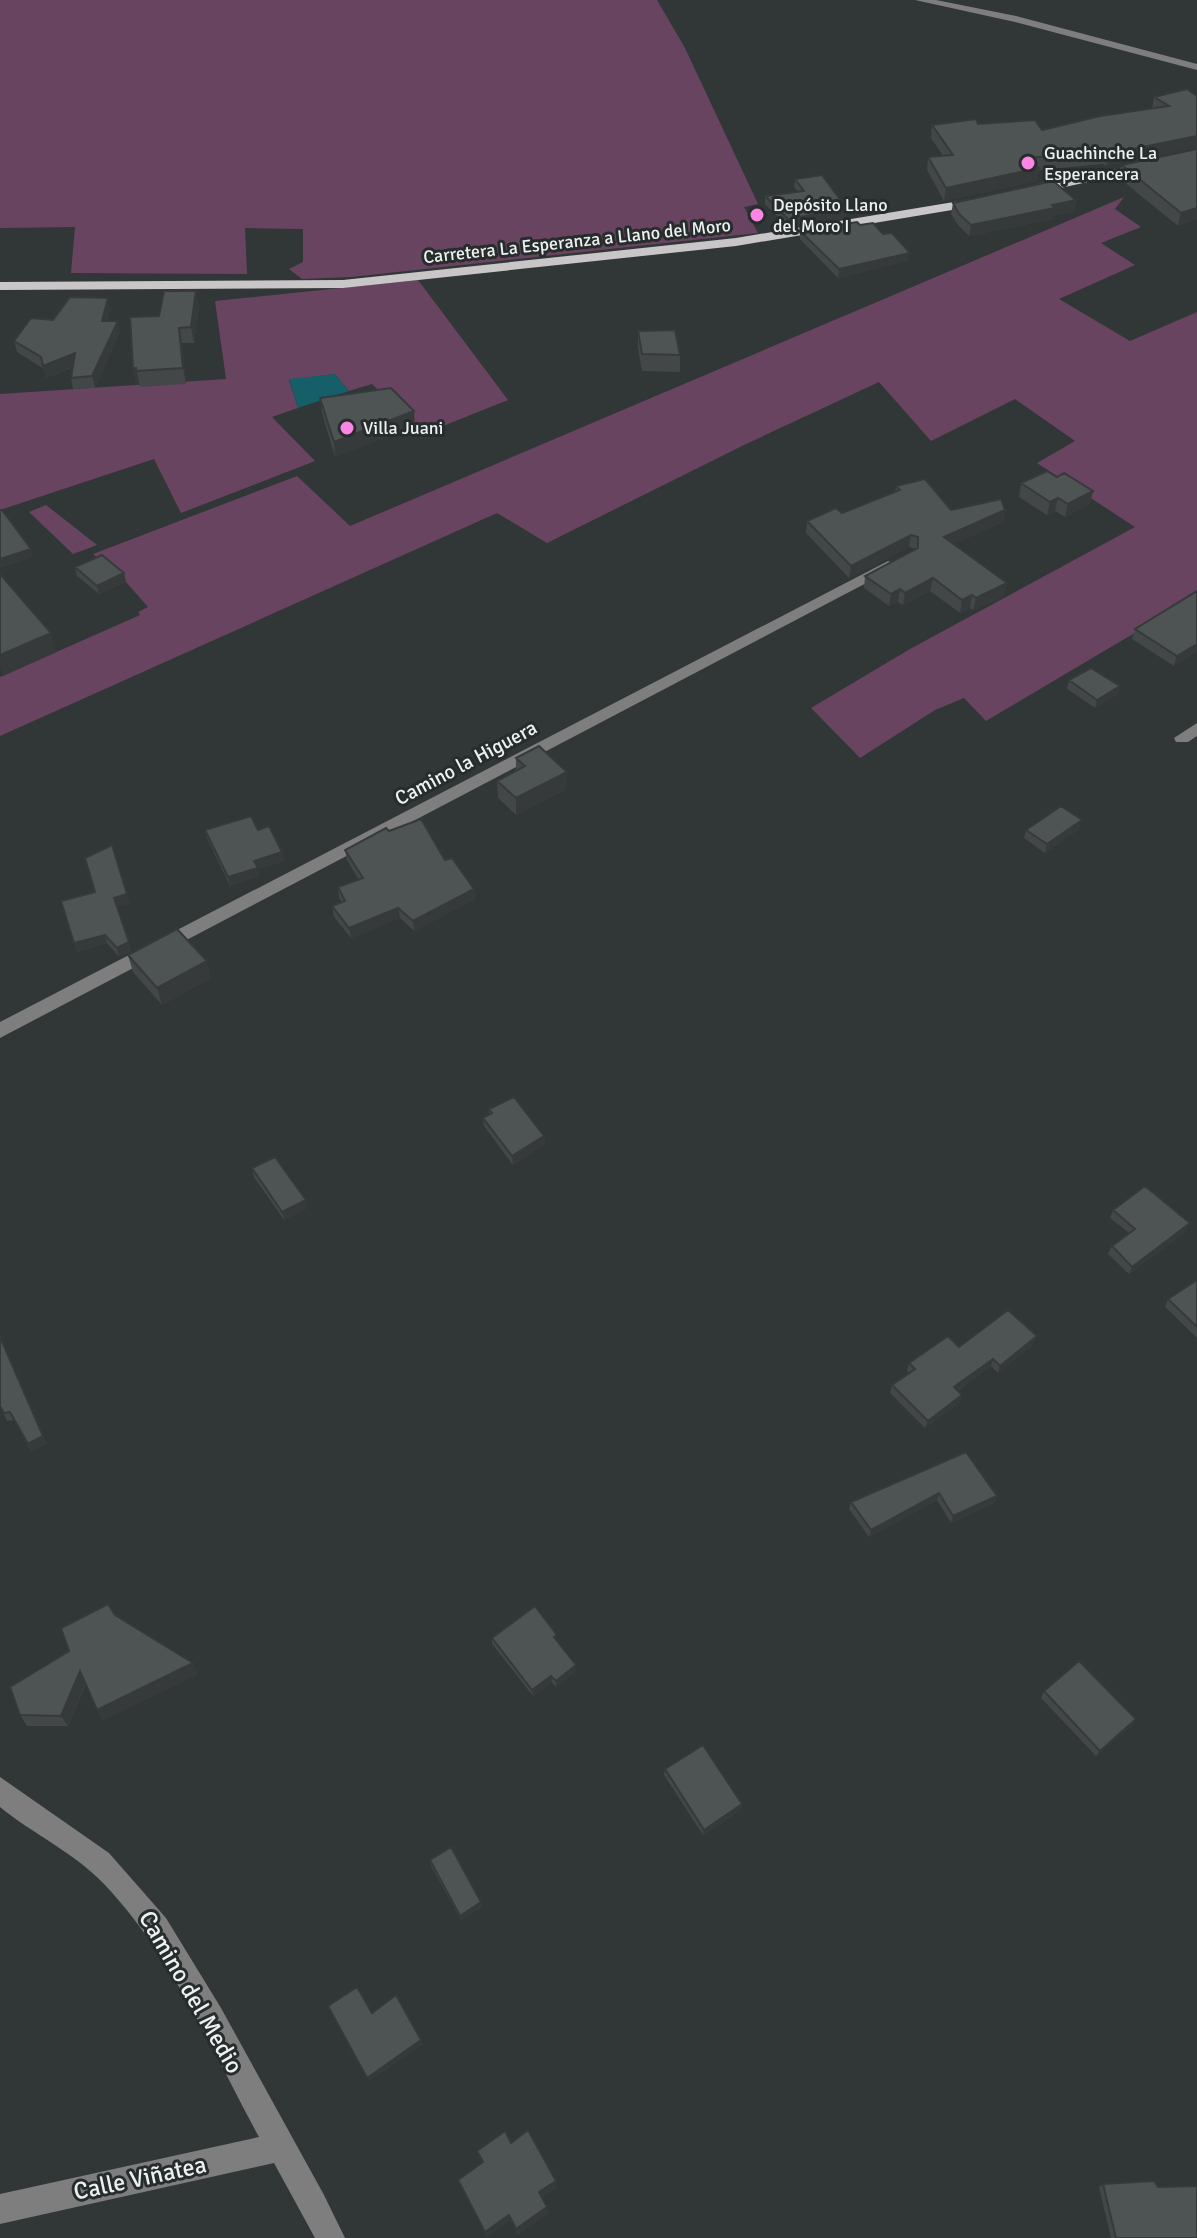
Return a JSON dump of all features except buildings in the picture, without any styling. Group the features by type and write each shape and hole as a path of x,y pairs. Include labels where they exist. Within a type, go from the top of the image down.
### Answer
{"main road":[{"path":"1018,193 1197,154"},
{"name":"Carretera La Esperanza a Llano del Moro","path":"0,286 343,284 736,242 989,199"}],"street":[{"path":"920,0 1014,14 1197,67"},
{"name":"Camino la Higuera","path":"0,1031 910,555"},
{"path":"1182,738 1197,728"},
{"name":"Camino del Medio","path":"0,1790 109,1870 142,1905 175,1954 280,2147 316,2205 330,2238"},
{"name":"Calle Viñatea","path":"0,2209 280,2147"}],"shaded area":[{"path":"0,0 657,0 685,48 758,204 744,207 758,233 351,277 302,279 289,269 303,262 303,229 245,228 247,274 71,273 75,227 0,228"},
{"path":"1124,197 1115,209 1141,227 1101,243 1135,265 1059,299 1130,341 1197,312 1197,596 986,721 964,698 935,710 860,758 811,708 910,649 1135,527 1037,463 1075,441 1015,399 931,441 879,382 547,543 497,513 0,736 0,677 140,615 138,612 148,607 126,582 93,554 297,476 350,526"},
{"path":"418,280 508,400 423,434 372,384 349,391 335,374 289,380 298,408 272,417 315,461 181,513 154,459 0,510 0,394 226,379 215,301"},
{"path":"46,505 97,545 73,554 29,512"}],"water":[{"path":"335,374 349,391 298,408 289,379"}],"place":[{"name":"Guachinche La Esperancera","path":"1028,163"},
{"name":"Depósito Llano del Moro I","path":"757,215"},
{"name":"Villa Juani","path":"347,428"}]}
